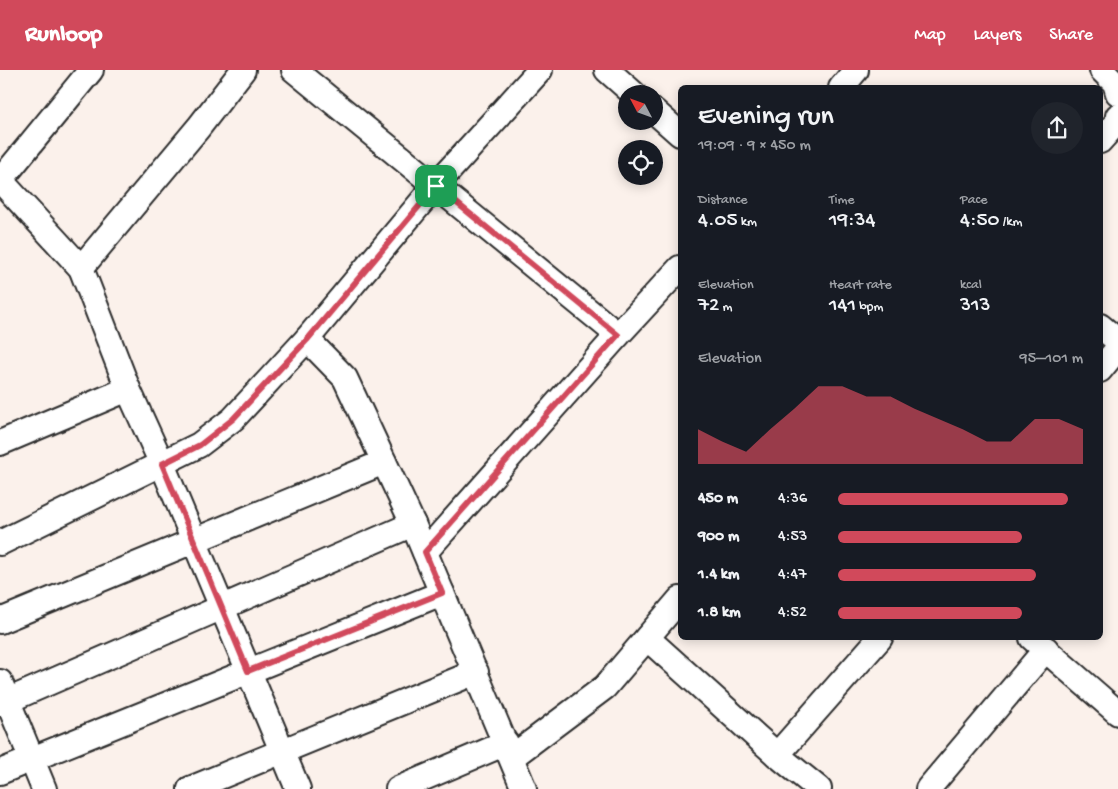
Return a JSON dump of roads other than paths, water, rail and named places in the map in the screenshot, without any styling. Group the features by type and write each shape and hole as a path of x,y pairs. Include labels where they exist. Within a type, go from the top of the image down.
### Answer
{"street":[{"path":"90,70 0,180 81,268 128,389 162,464 298,789"},
{"path":"81,268 199,127 243,70"},
{"path":"294,70 618,335"},
{"path":"0,543 200,445 233,419 307,340 436,186 540,70"},
{"path":"607,70 624,85"},
{"path":"844,85 856,70"},
{"path":"1102,70 1115,83 1118,93"},
{"path":"1103,138 1117,122 1118,116"},
{"path":"663,119 678,132"},
{"path":"425,552 678,270"},
{"path":"1103,328 1118,341"},
{"path":"307,340 345,378 413,524 524,789"},
{"path":"1103,366 1118,348"},
{"path":"0,443 128,389"},
{"path":"0,621 384,462"},
{"path":"44,789 2,696 222,607 413,524"},
{"path":"0,772 442,593"},
{"path":"398,789 509,750 605,687 678,601"},
{"path":"647,638 819,789"},
{"path":"777,754 878,640"},
{"path":"928,789 1039,643 1118,713"},
{"path":"190,789 476,672"}]}
